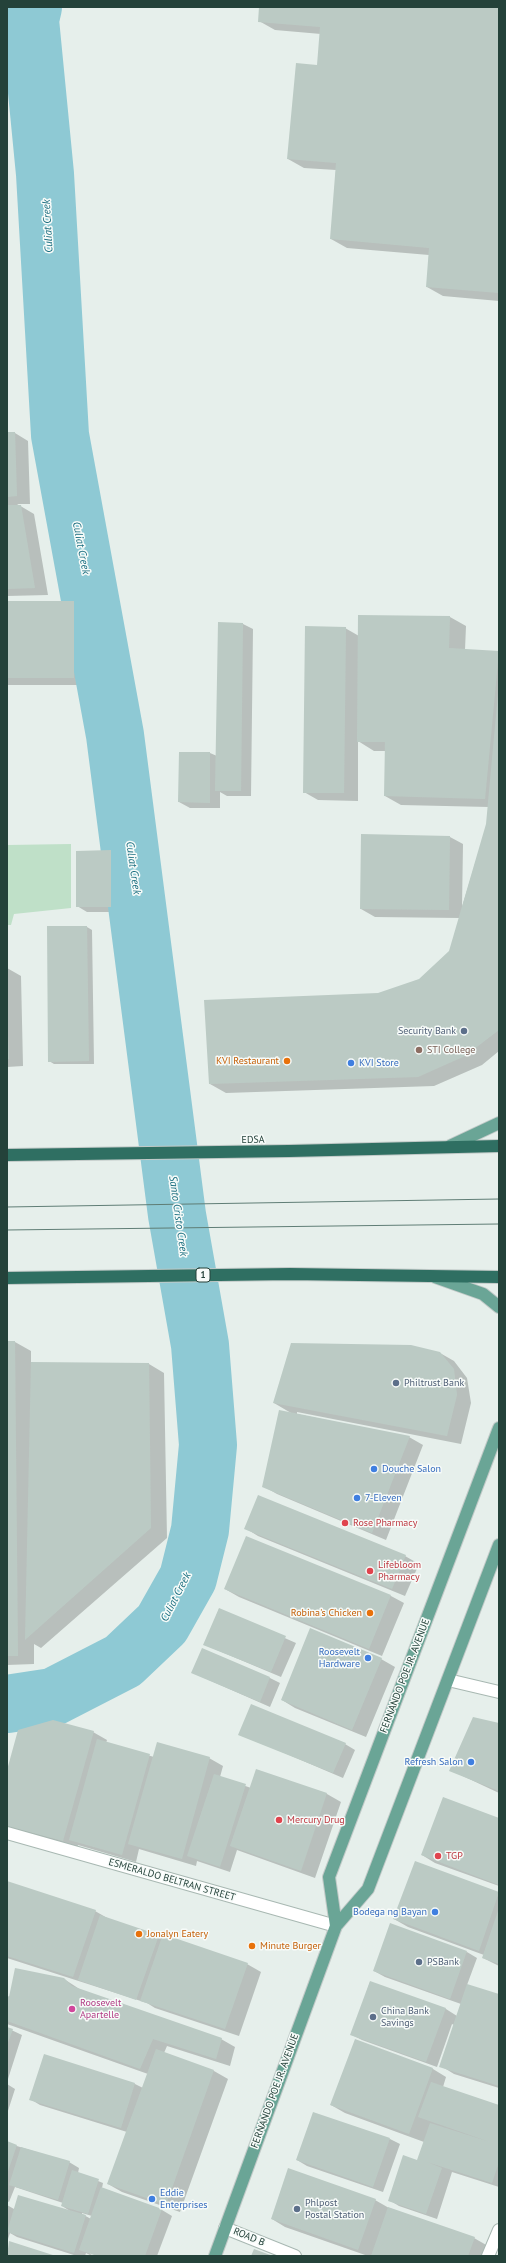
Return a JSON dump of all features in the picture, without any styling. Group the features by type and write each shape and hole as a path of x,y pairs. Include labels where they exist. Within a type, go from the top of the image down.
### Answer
{"highway":[{"name":"EDSA","path":"7,1155 499,1146"},
{"name":"1","path":"7,1278 290,1274 499,1277"}],"main road":[{"path":"450,1146 499,1123"},
{"path":"430,1276 483,1294 499,1307"},
{"name":"FERNANDO POE JR. AVENUE","path":"336,1926 329,1877 499,1428"},
{"name":"FERNANDO POE JR. AVENUE","path":"215,2256 336,1926 368,1889 499,1545"}],"street":[{"path":"448,1680 499,1692"},
{"name":"ESMERALDO BELTRAN STREET","path":"7,1833 336,1926"},
{"name":"ROAD B","path":"225,2228 295,2256"},
{"path":"488,2256 499,2230"}],"green space":[{"path":"71,844 71,908 14,914 11,925 7,925 7,845"}],"building":[{"path":"259,7 499,7 499,293 426,287 429,248 330,239 336,163 287,159 296,63 317,65 320,27 258,22"},
{"path":"7,432 15,432 17,496 7,497"},
{"path":"7,505 21,505 35,588 7,589"},
{"path":"7,601 74,601 74,678 7,678"},
{"path":"358,615 450,616 449,648 499,651 485,799 384,796 385,742 357,742"},
{"path":"218,622 243,623 241,791 215,791"},
{"path":"305,626 346,627 344,793 303,793"},
{"path":"498,694 499,1030 465,1056 418,1077 209,1084 204,1000 378,993 419,979 449,951 486,824"},
{"path":"179,752 210,752 210,803 178,802"},
{"path":"361,834 450,836 449,910 360,909"},
{"path":"111,850 111,907 76,907 76,851"},
{"path":"47,926 87,926 89,1061 48,1062"},
{"path":"7,1010 9,1059 7,1059"},
{"path":"7,1341 15,1341 18,1656 7,1656"},
{"path":"291,1343 411,1345 440,1352 454,1369 457,1395 447,1436 273,1403"},
{"path":"31,1362 149,1363 151,1528 25,1640"},
{"path":"279,1410 410,1436 372,1533 262,1487"},
{"path":"258,1495 406,1555 392,1589 244,1529"},
{"path":"246,1536 391,1595 369,1649 224,1589"},
{"path":"219,1608 286,1636 271,1672 203,1645"},
{"path":"310,1628 382,1658 352,1730 281,1700"},
{"path":"202,1648 270,1677 260,1702 191,1673"},
{"path":"251,1704 346,1743 333,1773 238,1735"},
{"path":"473,1717 499,1723 499,1791 449,1771"},
{"path":"53,1720 94,1731 63,1841 7,1826 7,1770 18,1730"},
{"path":"97,1739 150,1754 122,1855 69,1840"},
{"path":"157,1742 210,1757 182,1859 128,1844"},
{"name":"Mercury Drug","path":"256,1769 327,1793 301,1871 230,1846"},
{"path":"214,1774 246,1784 220,1867 187,1856"},
{"path":"443,1797 499,1818 499,1885 421,1855"},
{"path":"415,1861 499,1892 479,1951 393,1919"},
{"path":"7,1881 96,1910 73,1977 7,1956"},
{"path":"499,1908 499,1964 482,1958"},
{"path":"100,1915 159,1935 136,2000 78,1980"},
{"path":"390,1923 467,1951 450,1999 373,1971"},
{"path":"163,1934 248,1963 225,2029 140,2001"},
{"name":"Roosevelt Apartelle","path":"15,1968 64,1978 72,1986 222,2038 216,2059 153,2039 140,2069 7,2021 7,1996 9,1997"},
{"path":"370,1981 446,2008 426,2062 350,2035"},
{"path":"467,1984 499,1994 499,2086 439,2067"},
{"path":"7,2027 13,2029 7,2045"},
{"path":"355,2039 433,2068 409,2134 330,2105"},
{"path":"156,2049 214,2070 166,2205 107,2184"},
{"path":"44,2054 135,2083 121,2128 29,2100"},
{"path":"431,2082 499,2105 499,2162 492,2183 427,2162 442,2168 426,2214 388,2201 403,2155 417,2160 430,2123 490,2142 418,2117"},
{"path":"313,2112 390,2138 373,2187 296,2160"},
{"path":"7,2141 17,2145 7,2174"},
{"path":"21,2147 70,2161 58,2200 9,2185"},
{"path":"288,2168 376,2199 358,2250 271,2219"},
{"path":"72,2170 99,2179 88,2214 61,2206"},
{"path":"101,2187 162,2209 145,2256 97,2256 79,2250"},
{"path":"18,2195 86,2215 74,2253 7,2232"},
{"path":"388,2207 475,2237 468,2256 371,2256"},
{"path":"9,2241 56,2256 7,2256"},
{"path":"254,2249 273,2256 251,2256"}],"waterway":[{"name":"Culiat Creek","path":"7,1704 53,1697 123,1661 162,1624 188,1578 200,1530 208,1445 200,1345 177,1215 115,735 60,435 45,174 30,20 33,7"}],"tram line":[{"path":"7,1207 499,1199"},
{"path":"7,1230 499,1224"}],"place":[{"name":"Security Bank","path":"464,1031"},
{"name":"STI College","path":"419,1050"},
{"name":"KVI Restaurant","path":"287,1061"},
{"name":"KVI Store","path":"351,1063"},
{"name":"Philtrust Bank","path":"396,1383"},
{"name":"Douche Salon","path":"374,1469"},
{"name":"7-Eleven","path":"357,1498"},
{"name":"Rose Pharmacy","path":"345,1523"},
{"name":"Lifebloom Pharmacy","path":"370,1571"},
{"name":"Robina's Chicken","path":"370,1613"},
{"name":"Roosevelt Hardware","path":"368,1658"},
{"name":"Refresh Salon","path":"471,1762"},
{"name":"Mercury Drug","path":"279,1820"},
{"name":"TGP","path":"438,1856"},
{"name":"Bodega ng Bayan","path":"435,1912"},
{"name":"Jonalyn Eatery","path":"139,1934"},
{"name":"Minute Burger","path":"252,1946"},
{"name":"PSBank","path":"419,1962"},
{"name":"Roosevelt Apartelle","path":"72,2009"},
{"name":"China Bank Savings","path":"373,2017"},
{"name":"Eddie Enterprises","path":"152,2199"},
{"name":"Phlpost Postal Station","path":"297,2209"}],"water label":[{"name":"Santo Cristo Creek","path":"178,1216"}]}
